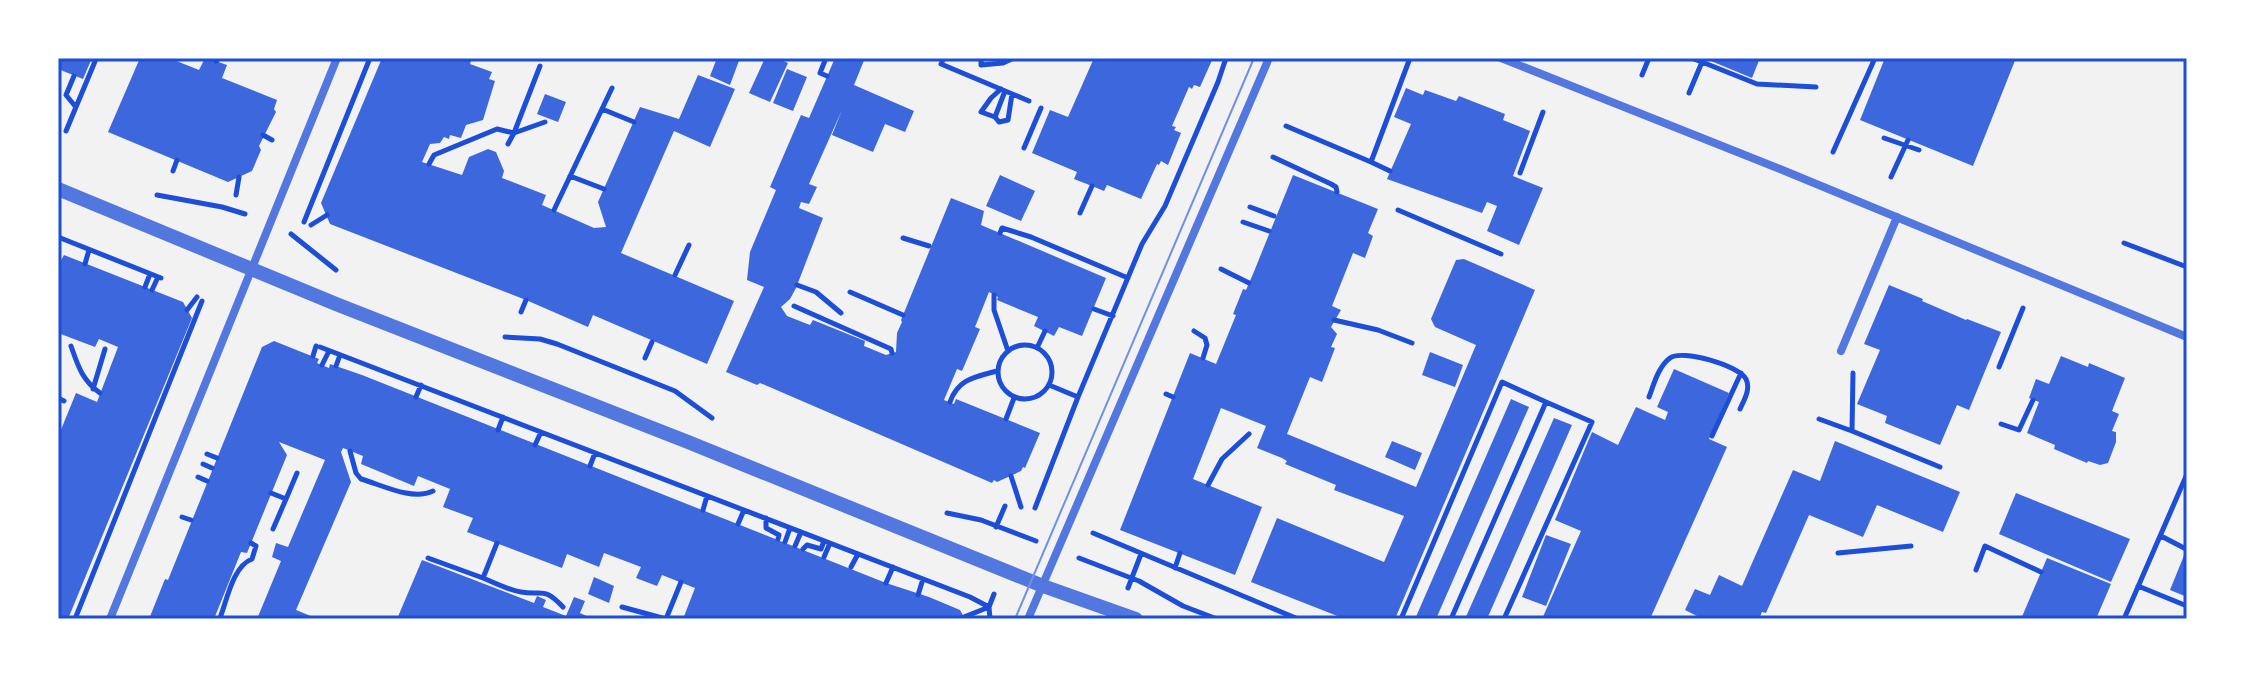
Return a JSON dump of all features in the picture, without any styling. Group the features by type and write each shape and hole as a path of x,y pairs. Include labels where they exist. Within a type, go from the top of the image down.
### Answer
{"street":[{"path":"110,619 337,58"},
{"path":"1028,619 1269,58"},
{"path":"1501,58 2187,337"},
{"path":"58,189 1043,586 1136,619"},
{"path":"1841,351 1897,217"}],"path":[{"path":"327,215 308,224 370,58"},
{"path":"826,58 820,73 827,76"},
{"path":"944,58 941,64 1029,101"},
{"path":"981,58 981,65 1014,58"},
{"path":"1035,508 1142,244 1165,206 1226,58"},
{"path":"1371,162 1410,58"},
{"path":"1642,75 1649,58"},
{"path":"1691,58 1757,84 1816,87"},
{"path":"1833,152 1875,58"},
{"path":"66,131 96,59 92,59"},
{"path":"1689,93 1702,60"},
{"path":"508,144 540,66"},
{"path":"74,76 66,95 75,106"},
{"path":"554,210 612,88"},
{"path":"1006,91 1008,120 999,122 995,117 981,112 991,98 1006,91"},
{"path":"995,117 1006,91"},
{"path":"350,107 360,112"},
{"path":"1024,148 1041,108"},
{"path":"602,109 634,122"},
{"path":"1518,174 1543,112"},
{"path":"429,164 434,155 497,129 514,133 545,122"},
{"path":"1286,126 1390,171"},
{"path":"263,135 272,140"},
{"path":"1884,138 1907,142 1919,150"},
{"path":"1891,177 1907,142"},
{"path":"1273,157 1331,184 1337,192"},
{"path":"173,171 177,160"},
{"path":"570,176 604,189"},
{"path":"236,195 239,177"},
{"path":"1080,213 1092,186"},
{"path":"154,195 245,214"},
{"path":"1250,207 1274,216"},
{"path":"1398,210 1501,254"},
{"path":"1243,222 1269,231"},
{"path":"1000,233 1002,228 1128,278"},
{"path":"290,233 347,277"},
{"path":"58,237 160,277 148,289 150,274"},
{"path":"903,238 929,246"},
{"path":"2124,243 2187,267"},
{"path":"675,275 689,245"},
{"path":"85,264 89,250"},
{"path":"1069,262 1073,254"},
{"path":"1221,269 1249,283"},
{"path":"797,285 816,292 841,313"},
{"path":"850,292 903,315"},
{"path":"994,295 994,310 1008,351"},
{"path":"75,614 200,299 187,310"},
{"path":"521,312 526,300"},
{"path":"794,306 891,349 892,353"},
{"path":"1999,367 2023,308"},
{"path":"1094,309 1113,316"},
{"path":"1334,320 1378,330 1412,343"},
{"path":"1037,348 1045,331"},
{"path":"1194,331 1205,338 1207,345 1203,358"},
{"path":"501,336 540,339 572,350 675,391 716,421"},
{"path":"645,358 652,342"},
{"path":"71,346 80,373 100,393"},
{"path":"313,356 318,346 893,567 989,607"},
{"path":"1020,346 1037,348 1044,353 1052,368 1049,385 1037,398 1014,398 998,381 999,362 1008,351 1020,346"},
{"path":"93,389 105,349"},
{"path":"322,365 329,351"},
{"path":"1649,397 1661,368 1671,357 1680,353 1737,369 1748,386 1740,409"},
{"path":"336,366 340,355"},
{"path":"1852,431 1855,359"},
{"path":"950,402 959,385 966,380 997,371"},
{"path":"1712,436 1741,373"},
{"path":"1401,619 1502,382 1592,422 1504,619"},
{"path":"416,397 421,385"},
{"path":"1049,385 1078,397"},
{"path":"1166,394 1173,397"},
{"path":"1006,419 1014,398"},
{"path":"2001,424 2019,430 2033,400"},
{"path":"1451,619 1546,402"},
{"path":"498,430 503,417"},
{"path":"1819,419 1940,467"},
{"path":"535,445 541,432"},
{"path":"1208,485 1222,459 1249,434"},
{"path":"350,451 356,473 361,479 414,494 425,495 433,491"},
{"path":"590,466 595,453"},
{"path":"207,454 217,458"},
{"path":"203,464 212,468"},
{"path":"273,529 297,473"},
{"path":"2124,619 2187,474"},
{"path":"1011,476 1021,507"},
{"path":"198,477 207,481"},
{"path":"271,493 286,499"},
{"path":"703,510 707,496"},
{"path":"996,529 1005,506"},
{"path":"738,524 744,510"},
{"path":"942,512 1035,541"},
{"path":"182,517 191,520"},
{"path":"766,518 766,528 779,535 778,539"},
{"path":"785,542 790,528"},
{"path":"1089,531 1298,619"},
{"path":"795,546 801,532"},
{"path":"2161,536 2186,549"},
{"path":"803,549 807,545 821,549 827,542"},
{"path":"824,557 827,542"},
{"path":"220,618 239,570 244,562 252,559 255,552 256,546 251,543"},
{"path":"483,578 497,543"},
{"path":"1838,553 1911,546"},
{"path":"1976,570 1985,546 2041,572"},
{"path":"1175,568 1180,553"},
{"path":"851,567 858,554"},
{"path":"1131,580 1141,554"},
{"path":"428,558 523,593 539,591 553,596 563,607"},
{"path":"1090,562 1217,619"},
{"path":"886,583 893,567"},
{"path":"918,595 923,579"},
{"path":"622,607 666,619 681,582"},
{"path":"2138,586 2187,606"},
{"path":"990,619 992,598"},
{"path":"964,617 989,607"}],"building":[{"path":"58,58 92,58 83,79 58,69"},
{"path":"140,58 169,58 199,70 207,58 227,65 222,78 277,100 276,112 259,146 261,150 252,171 228,182 108,132"},
{"path":"382,58 472,58 470,64 492,72 489,79 495,81 483,120 466,125 461,138 450,135 449,139 444,137 440,143 430,144 422,162 462,175 469,157 488,149 496,152 504,171 502,178 546,195 542,205 594,228 606,227 598,202 640,107 679,119 698,75 735,89 710,147 674,131 621,253 734,301 707,364 593,315 588,327 330,224 321,203"},
{"path":"717,58 740,58 730,85 710,76"},
{"path":"765,58 777,58 788,63 770,102 749,93"},
{"path":"835,58 865,58 854,85 914,111 905,132 885,124 873,152 832,135 842,110 809,184 817,187 809,204 801,202 799,208 823,218 796,288 781,307 787,316 810,325 813,320 865,341 864,346 886,355 896,352 901,320 951,198 984,211 981,225 1106,278 1082,336 1059,327 1054,336 1034,326 1038,317 997,300 998,297 989,292 975,327 980,329 962,371 957,369 944,400 954,404 956,399 1040,433 1025,468 997,482 994,480 992,483 760,383 757,385 726,372 764,287 747,280 750,252 776,190 770,187 801,115 809,118"},
{"path":"1094,58 1213,58 1200,87 1189,87 1172,126 1181,133 1168,165 1161,161 1157,164 1141,199 1107,185 1104,191 1074,179 1077,172 1032,153 1050,110 1068,117"},
{"path":"1712,58 1760,58 1752,78 1711,61"},
{"path":"1885,58 2016,58 1973,166 1860,120"},
{"path":"787,69 807,77 793,111 773,103"},
{"path":"1406,88 1423,95 1425,90 1456,101 1459,96 1505,114 1503,120 1530,131 1513,176 1543,188 1519,245 1487,231 1497,206 1487,202 1482,213 1387,179 1411,124 1394,117"},
{"path":"545,94 566,102 558,122 537,114"},
{"path":"1000,175 1035,191 1021,221 986,206"},
{"path":"1293,175 1378,209 1368,233 1373,236 1365,258 1353,253 1332,306 1341,310 1331,327 1337,334 1331,347 1335,348 1322,382 1310,377 1287,434 1416,487 1476,345 1435,327 1431,319 1456,260 1464,259 1535,290 1395,619 1345,619 1251,582 1277,518 1384,562 1404,516 1334,490 1336,485 1285,464 1287,461 1282,458 1257,448 1266,426 1221,408 1193,479 1262,507 1235,575 1120,530 1190,353 1216,364 1243,289 1246,290"},
{"path":"64,255 183,302 192,318 68,619 58,619 58,437 76,393 97,402 118,347 99,339 95,347 58,333 58,261"},
{"path":"1889,285 1966,320 2001,332 1969,410 1957,405 1940,445 1885,423 1887,416 1857,404 1880,350 1864,344"},
{"path":"274,341 319,359 317,363 329,368 330,364 362,375 886,583 929,597 960,610 965,619 683,619 695,588 662,575 657,586 636,578 641,567 604,553 599,567 567,554 562,568 467,532 473,518 443,507 450,489 418,476 414,486 361,464 363,456 343,448 341,452 351,482 296,610 318,619 257,619 281,561 272,557 276,543 288,547 325,460 279,442 287,455 247,553 241,552 214,619 149,619 165,579 168,580 262,347"},
{"path":"1430,352 1463,365 1455,387 1422,375"},
{"path":"2061,356 2088,367 2089,363 2125,378 2112,411 2119,414 2112,431 2116,432 2116,442 2108,463 2087,463 2027,433 2039,402 2029,398 2036,379 2049,384"},
{"path":"1674,369 1729,393 1709,439 1727,447 1650,619 1542,619 1581,531 1555,520 1592,432 1618,445 1636,407 1665,420 1668,412 1657,407"},
{"path":"1511,399 1529,407 1436,619 1415,619"},
{"path":"1554,418 1572,425 1487,619 1465,619"},
{"path":"1392,441 1422,453 1415,470 1385,457"},
{"path":"1835,441 1960,492 1943,532 1877,505 1863,537 1809,515 1766,613 1762,612 1759,619 1698,619 1685,610 1695,589 1710,595 1719,575 1742,586 1793,470 1820,481"},
{"path":"2016,493 2130,539 2111,582 1999,534"},
{"path":"1546,535 1571,544 1546,606 1522,597"},
{"path":"2187,548 2187,597 2170,590"},
{"path":"2047,558 2111,584 2096,619 2021,619"},
{"path":"422,560 534,603 537,596 546,600 543,607 566,616 574,597 585,601 580,613 593,619 397,619"},
{"path":"594,577 614,586 609,603 588,594"}],"tram line":[{"path":"1015,619 1254,58"}]}
